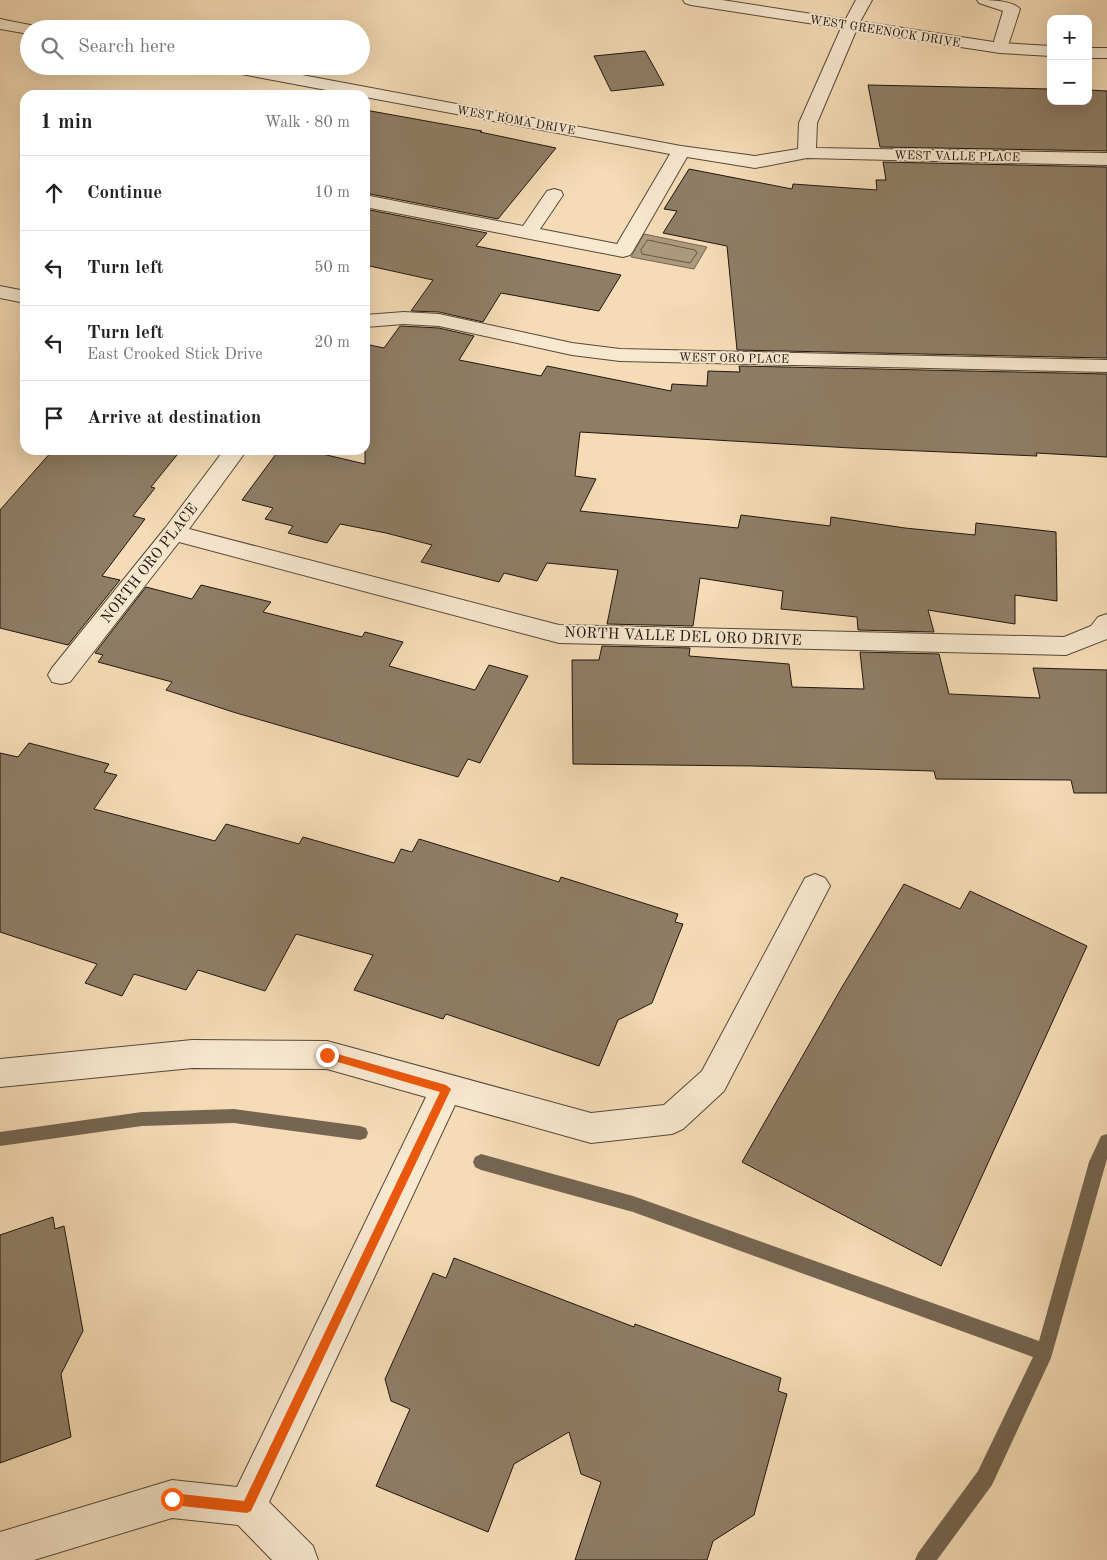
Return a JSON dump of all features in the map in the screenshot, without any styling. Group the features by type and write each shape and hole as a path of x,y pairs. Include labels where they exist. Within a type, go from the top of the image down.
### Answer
{"street":[{"name":"WEST GREENOCK DRIVE","path":"691,0 1000,48 1047,51"},
{"path":"807,153 808,123 850,26 864,0"},
{"path":"985,0 1015,5 1000,48"},
{"path":"0,24 20,27"},
{"path":"1092,53 1107,53"},
{"name":"WEST ROMA DRIVE","path":"271,75 345,90"},
{"name":"WEST ROMA DRIVE","path":"370,95 681,151 755,162 807,153"},
{"path":"370,202 623,251 681,151"},
{"name":"WEST VALLE PLACE","path":"807,153 1107,159"},
{"path":"528,232 554,195"},
{"path":"0,292 20,297"},
{"name":"WEST ORO PLACE","path":"370,321 404,318 439,320 572,349 620,355 1107,366"},
{"name":"NORTH ORO PLACE","path":"61,675 174,533 232,455"},
{"name":"NORTH VALLE DEL ORO DRIVE","path":"174,533 559,634 1066,646 1100,632 1107,623"},
{"path":"0,1073 192,1054 327,1055 591,1128 672,1118 713,1081 815,886"},
{"path":"247,1507 446,1089"},
{"path":"0,1551 172,1499 247,1507 299,1560"}],"water":[{"path":"644,234 707,247 694,269 631,257"}],"building":[{"path":"645,51 664,85 611,91 594,56"},
{"path":"868,85 1047,89 1047,105 1092,105 1092,90 1107,91 1107,151 880,147"},
{"path":"370,111 482,131 480,132 556,148 498,219 370,194"},
{"path":"883,162 1107,167 1107,358 737,350 727,246 663,233 677,211 664,209 689,169 792,189 793,184 877,190 876,180 886,180"},
{"path":"370,210 487,233 476,246 621,275 599,311 501,293 483,322 439,312 411,311 433,280 370,266"},
{"path":"400,326 439,328 474,336 459,360 541,376 547,366 671,391 672,384 707,386 708,371 740,372 739,366 1107,374 1107,457 1036,453 1037,456 851,448 580,432 575,476 596,479 580,511 738,528 741,515 830,526 831,517 905,528 975,535 976,523 1056,532 1057,601 1015,595 1015,624 928,610 934,632 858,630 857,617 781,609 783,591 700,578 693,626 607,624 618,570 547,563 537,581 504,573 499,582 421,562 432,545 386,533 340,524 327,543 288,533 293,526 265,519 273,508 242,500 275,455 326,455 365,464 365,455 370,455 370,345 384,348"},
{"path":"49,455 177,455 151,487 155,488 133,516 145,519 102,576 120,580 68,645 0,628 0,510"},
{"path":"201,585 271,602 263,612 362,637 365,632 403,642 389,666 475,690 489,665 528,676 480,763 468,759 458,777 233,712 166,690 172,682 98,662 103,655 95,653 146,587 192,599"},
{"path":"602,646 690,648 689,656 789,664 792,687 864,689 860,652 939,654 949,694 1040,698 1033,668 1107,670 1107,793 1074,793 1071,780 936,779 934,771 573,764 572,660 599,660"},
{"path":"29,743 109,764 104,772 117,775 94,809 215,841 226,824 299,844 303,837 394,863 401,849 412,852 419,839 559,882 561,877 678,914 675,922 683,924 652,1003 618,1020 599,1066 446,1014 443,1019 354,990 373,955 296,934 265,991 198,970 186,990 134,974 122,996 85,983 97,964 0,932 0,753 18,757"},
{"path":"904,884 960,909 970,891 1087,946 941,1266 742,1162 842,987"},
{"path":"53,1217 55,1229 64,1226 83,1331 61,1374 71,1437 0,1463 0,1235"},
{"path":"454,1258 634,1327 635,1324 781,1378 778,1391 787,1394 754,1515 713,1541 707,1560 575,1560 601,1482 581,1474 569,1432 514,1464 488,1532 376,1486 410,1409 391,1401 385,1379 433,1273 446,1278"}],"waterway":[{"path":"0,1139 142,1119 234,1116 360,1133"},
{"path":"1045,1352 1097,1162 1107,1141"},
{"path":"481,1162 633,1204 1045,1352"},
{"path":"925,1560 985,1478 1045,1352"}],"route":[{"path":"172,1499 247,1507 446,1089 327,1055"}]}
